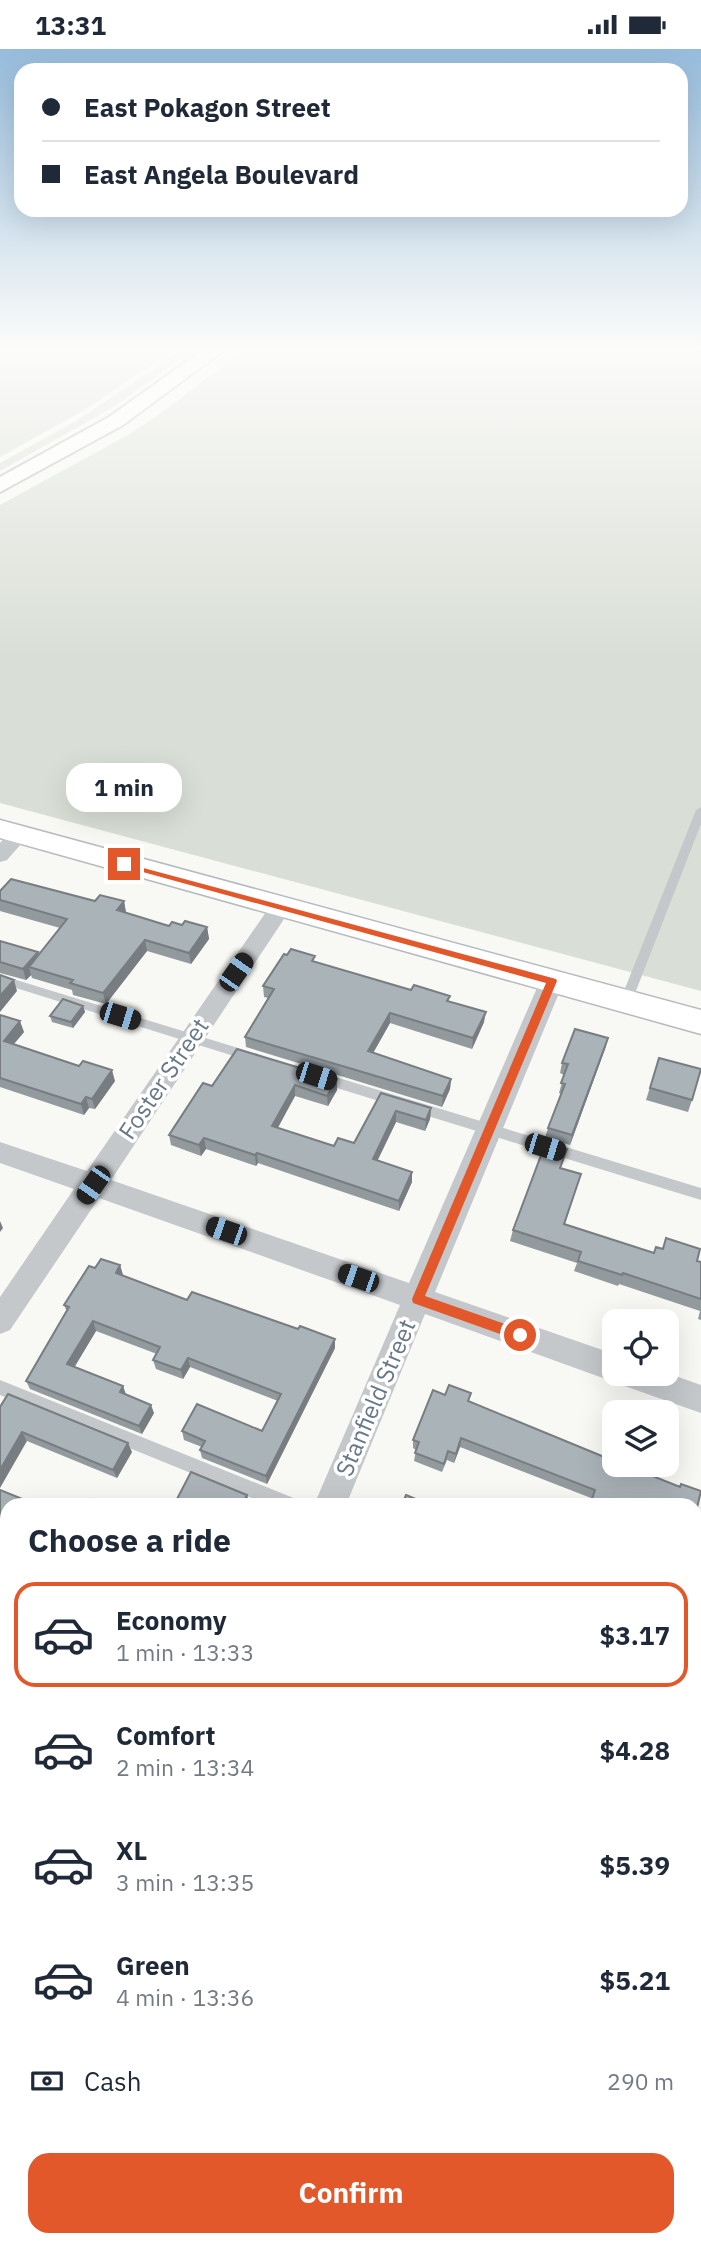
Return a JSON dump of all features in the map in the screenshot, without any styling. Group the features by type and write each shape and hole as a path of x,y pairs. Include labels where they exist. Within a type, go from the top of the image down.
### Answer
{"main road":[{"path":"0,486 60,453"},
{"path":"6,840 281,907 701,1022"}],"street":[{"name":"Foster Street","path":"0,1321 281,907"},
{"name":"Stanfield Street","path":"333,1498 552,981"},
{"path":"0,1153 602,1364"},
{"path":"664,1386 701,1399"}],"lane":[{"path":"626,1001 701,810"},
{"path":"0,979 265,1060"},
{"path":"308,1074 701,1194"},
{"path":"0,1387 273,1498"}],"shaded area":[{"path":"19,453 33,453 0,471 0,463"},
{"path":"96,453 701,453 701,991 0,803 0,505"}],"building":[{"path":"11,879 95,901 100,895 124,901 117,910 169,926 172,922 182,925 185,921 207,927 189,953 145,940 103,993 70,983 73,980 29,967 67,919 0,900 0,891"},
{"path":"0,941 38,952 23,969 0,962"},
{"path":"291,949 315,956 312,961 411,990 414,985 450,996 447,1001 486,1012 473,1038 390,1013 368,1051 451,1079 443,1096 245,1037 274,989 263,986 284,954 287,955"},
{"path":"0,975 14,980 0,996"},
{"path":"63,999 83,1006 71,1022 50,1016"},
{"path":"0,1015 20,1021 4,1041 79,1066 83,1061 112,1070 92,1099 86,1097 81,1104 0,1078"},
{"path":"575,1029 608,1038 572,1135 548,1128 565,1084 561,1083 568,1064 562,1063"},
{"path":"237,1049 337,1079 327,1096 295,1085 272,1126 334,1146 338,1138 354,1143 381,1093 431,1108 426,1120 396,1111 373,1159 412,1172 399,1201 257,1153 255,1155 204,1138 199,1145 169,1135 203,1083 212,1086"},
{"path":"659,1058 701,1069 692,1100 650,1088"},
{"path":"546,1142 567,1149 560,1168 581,1174 564,1224 654,1253 656,1247 663,1249 666,1238 700,1249 697,1261 701,1262 701,1299 578,1261 581,1252 513,1230"},
{"path":"101,1259 120,1265 116,1273 187,1300 192,1292 335,1339 266,1476 200,1450 205,1441 182,1431 197,1404 262,1431 281,1394 188,1358 181,1370 153,1360 160,1347 93,1321 67,1364 123,1386 120,1392 151,1405 139,1426 26,1381 69,1307 64,1305 89,1266 95,1268"},
{"path":"449,1385 471,1393 468,1401 602,1456 602,1477 655,1477 680,1487 681,1484 701,1491 699,1498 592,1498 595,1490 461,1438 456,1454 448,1451 444,1464 415,1453 419,1442 413,1440 433,1390 445,1395"},
{"path":"8,1394 128,1443 113,1470 22,1432 0,1470 0,1407"},
{"path":"191,1472 247,1495 246,1498 178,1498"},
{"path":"0,1490 20,1498 0,1498"}],"route":[{"path":"124,864 552,981 418,1299 520,1335"}]}
